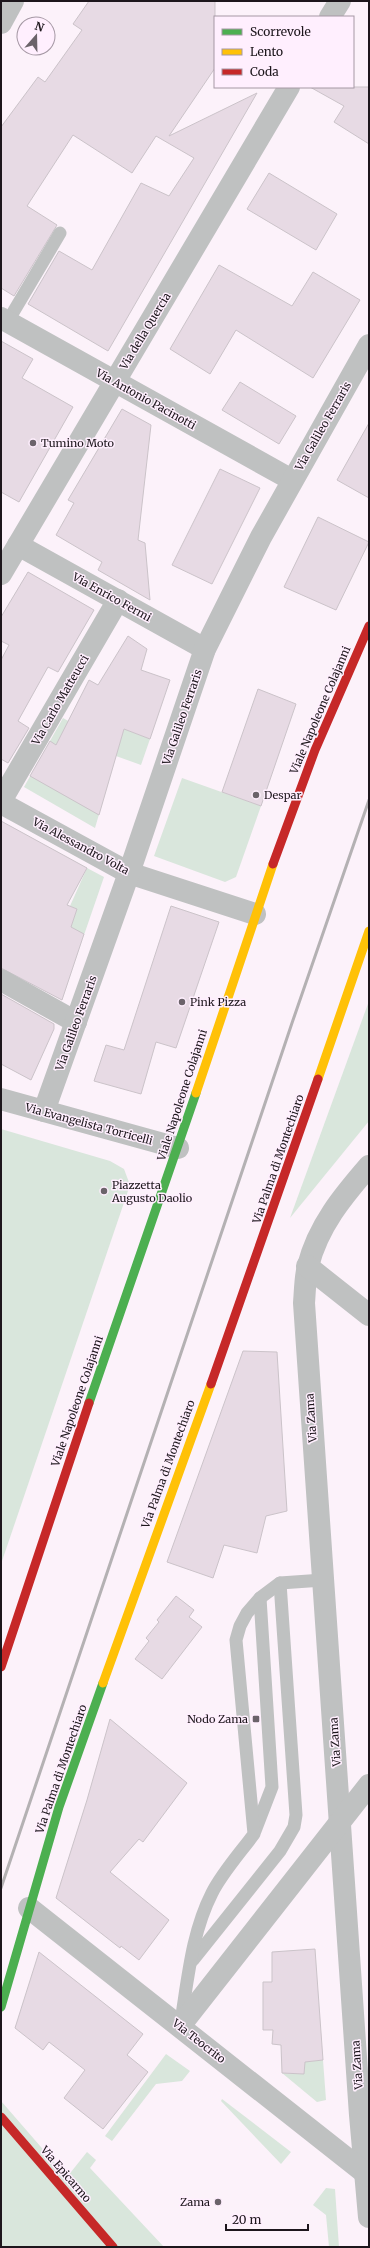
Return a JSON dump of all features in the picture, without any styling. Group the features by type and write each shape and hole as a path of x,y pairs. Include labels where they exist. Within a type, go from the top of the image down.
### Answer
{"street":[{"path":"1,23 13,1"},
{"path":"331,16 340,1"},
{"name":"Via della Quercia","path":"1,574 288,88"},
{"name":"Via Antonio Pacinotti","path":"4,320 292,480"},
{"name":"Via Galileo Ferraris","path":"44,1111 129,873 206,649 292,480 369,345"},
{"name":"Via Enrico Fermi","path":"18,545 206,649"},
{"name":"Via Carlo Matteucci","path":"1,802 118,600"},
{"name":"Viale Napoleone Colajanni","path":"1,1667 68,1464 178,1148 255,914 315,750 369,626"},
{"name":"Via Alessandro Volta","path":"1,802 129,873 255,914"},
{"name":"Via Palma di Montechiaro","path":"1,2007 59,1807 254,1264 369,932"},
{"path":"1,980 76,1022"},
{"name":"Via Evangelista Torricelli","path":"1,1099 178,1148"},
{"name":"Via Zama","path":"369,1166 339,1201 320,1232 307,1266 304,1303 305,1338 340,1822 368,2175 369,2217"},
{"path":"307,1266 369,1315"},
{"path":"180,2026 369,1785"},
{"name":"Via Teocrito","path":"29,1908 368,2175"},
{"name":"Via Epicarmo","path":"1,2117 113,2247"}],"lane":[{"path":"4,320 60,233"},
{"path":"254,1834 236,1640 240,1626 247,1612 260,1598 280,1583 323,1580"},
{"path":"190,1964 280,1851 295,1821 296,1815 280,1583"},
{"path":"180,2026 190,1964 202,1918 212,1893 254,1834 272,1787 260,1598"}],"shaded area":[{"path":"63,718 118,749 124,729 150,739 141,765 116,756 95,828 24,787"},
{"path":"182,778 261,806 236,877 225,882 154,856"},
{"path":"87,868 104,877 84,935 71,927 77,909 70,906"},
{"path":"369,1001 369,1121 290,1218"},
{"path":"1,1129 110,1161 124,1169 130,1185 1,1564"},
{"path":"166,2054 190,2071 182,2081 156,2084 112,2141 105,2136"},
{"path":"323,2060 326,2100 317,2102 282,2073 303,2074 305,2062"},
{"path":"222,2099 291,2152 281,2164 221,2101"},
{"path":"1,2101 67,2177 87,2152 96,2160 90,2168 164,2247 1,2247"},
{"path":"326,2188 335,2189 339,2247 329,2247 326,2215 313,2205"}],"building":[{"path":"89,1 215,1 214,69 169,136 257,93 108,351 28,304 59,251 92,270 141,183 169,196 194,158 156,136 132,173 73,135 27,206 57,225 14,296 1,288 1,127 38,77 45,82 82,30 73,24"},
{"path":"369,87 369,144 334,122 344,106 312,88"},
{"path":"269,173 337,214 316,250 247,209"},
{"path":"219,265 292,306 313,272 360,300 313,378 236,330 210,374 170,349"},
{"path":"1,341 33,359 22,378 73,407 19,502 1,492"},
{"path":"240,382 296,416 279,444 222,410"},
{"path":"122,409 151,425 138,540 145,543 150,600 98,570 102,562 56,535 74,503 68,500"},
{"path":"369,423 369,498 337,480"},
{"path":"220,469 260,488 212,584 172,565"},
{"path":"318,517 369,542 336,610 284,587"},
{"path":"28,572 94,610 58,672 48,667 18,721 29,728 8,763 1,759 1,660 9,645 1,641 1,617"},
{"path":"128,636 147,649 141,670 170,680 150,739 124,729 99,815 30,776 50,741 56,745 89,680 98,685"},
{"path":"258,689 296,704 261,806 222,792"},
{"path":"1,821 87,868 67,905 77,909 71,927 84,934 62,1000 1,968"},
{"path":"171,906 219,922 176,1048 156,1042 141,1094 94,1081 106,1045 124,1050"},
{"path":"1,994 54,1024 54,1029 31,1080 1,1064"},
{"path":"243,1351 277,1352 287,1511 266,1516 257,1553 224,1545 213,1578 167,1562"},
{"path":"176,1596 194,1610 189,1617 202,1627 162,1679 135,1659 149,1641 146,1638 159,1622 157,1620"},
{"path":"110,1719 187,1783 143,1842 139,1839 110,1872 169,1920 139,1960 121,1946 120,1948 56,1898 87,1800"},
{"path":"315,1949 323,2060 305,2062 304,2074 282,2073 281,2045 272,2044 273,2030 263,2030 263,1982 272,1982 272,1952"},
{"path":"39,1952 143,2034 127,2055 148,2072 103,2129 64,2098 85,2070 49,2042 43,2050 15,2028"}],"railway":[{"path":"1,1888 292,1023 369,800"}],"traffic: fast":[{"path":"89,1403 196,1093"},
{"path":"1,2007 59,1807 103,1683"}],"traffic: slow":[{"path":"196,1093 273,864"},
{"path":"318,1079 369,931"},
{"path":"103,1683 211,1384"}],"traffic: jam":[{"path":"273,864 315,750 369,626"},
{"path":"211,1384 318,1079"},
{"path":"1,1667 89,1403"},
{"path":"1,2117 113,2247"}],"place":[{"name":"Tumino Moto","path":"33,443"},
{"name":"Despar","path":"256,795"},
{"name":"Pink Pizza","path":"182,1002"},
{"name":"Piazzetta Augusto Daolio","path":"104,1191"},
{"name":"Nodo Zama","path":"256,1719"},
{"name":"Zama","path":"218,2202"}]}
